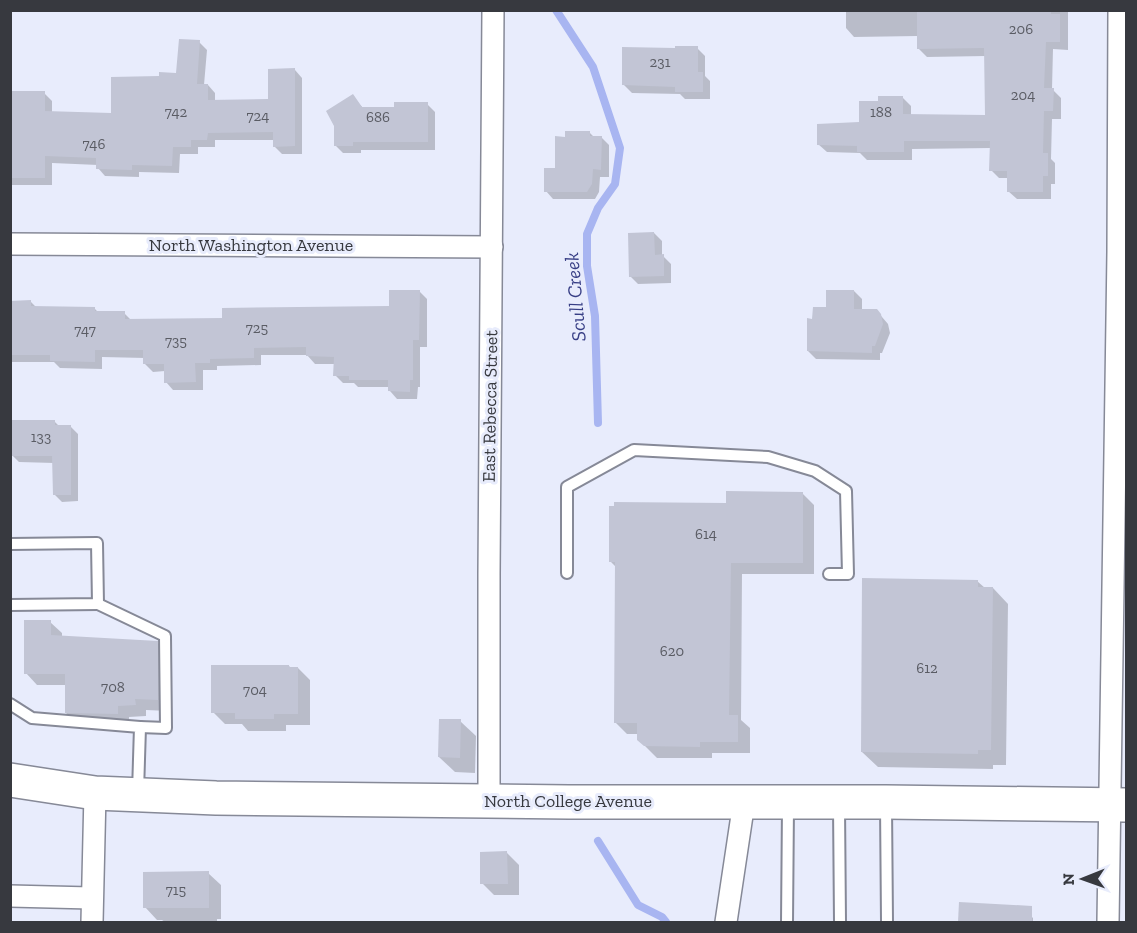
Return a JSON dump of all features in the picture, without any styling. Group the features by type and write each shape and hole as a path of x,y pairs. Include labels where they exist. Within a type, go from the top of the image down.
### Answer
{"main road":[{"name":"North College Avenue","path":"10,780 95,793 216,798 1118,805"}],"street":[{"name":"East Rebecca Street","path":"489,801 493,10"},
{"path":"1108,922 1118,805 1122,252 1119,10"},
{"name":"North Washington Avenue","path":"10,244 492,247"},
{"path":"92,922 95,793"},
{"path":"726,922 744,802"},
{"path":"10,896 91,898"}],"lane":[{"path":"567,573 567,487 634,450 768,457 815,471 846,491 848,574 829,574"},
{"path":"10,544 97,543 98,604"},
{"path":"10,604 98,604 165,636 166,728 32,718 10,704"},
{"path":"138,795 140,727"},
{"path":"788,802 788,922"},
{"path":"886,802 886,922"},
{"path":"839,803 840,922"}],"building":[{"path":"917,10 1051,10 1051,14 1060,14 1060,42 1046,42 1044,88 1054,88 1053,111 1044,111 1043,153 1048,153 1048,176 1043,176 1043,192 1007,192 1007,171 989,171 990,141 904,141 904,152 857,152 857,146 817,145 817,124 859,122 859,101 878,101 878,96 903,96 903,114 985,115 984,48 917,49"},
{"path":"179,39 200,40 197,84 208,84 208,100 268,99 268,69 295,68 295,146 273,147 273,132 208,133 207,140 191,140 191,147 173,147 172,166 132,165 132,170 96,169 96,158 45,156 45,178 10,178 10,91 45,91 45,111 111,113 111,77 159,76 159,72 176,73"},
{"path":"675,46 698,46 698,72 703,72 703,92 675,92 675,87 622,85 622,47 675,48"},
{"path":"353,94 362,107 394,107 394,102 428,102 428,142 353,142 353,146 334,146 334,126 326,111"},
{"path":"565,131 590,131 590,136 602,136 601,170 593,169 592,184 587,192 544,192 544,168 555,168 555,136 565,137"},
{"path":"654,232 655,255 664,254 664,276 629,277 628,233"},
{"path":"389,290 420,290 419,340 413,340 413,380 410,380 410,392 388,391 388,380 349,380 349,376 333,376 334,357 306,356 306,347 254,348 254,358 210,359 210,363 195,363 196,382 164,383 164,364 143,364 143,350 95,350 95,362 50,361 50,355 10,355 10,301 31,300 31,306 95,307 95,311 125,311 125,319 222,318 222,308 389,306"},
{"path":"826,290 854,290 854,309 877,309 881,314 883,324 875,346 872,346 872,353 807,351 807,318 812,319 813,307 826,307"},
{"path":"11,420 55,420 55,425 71,425 71,495 53,495 52,456 11,456"},
{"path":"726,491 803,492 803,563 731,563 729,715 738,715 738,742 700,742 700,747 644,746 637,740 637,723 614,723 615,562 609,562 609,506 614,506 614,502 726,503"},
{"path":"862,578 978,580 978,587 993,587 991,750 978,750 978,754 861,752"},
{"path":"24,620 51,620 51,635 158,641 158,700 135,699 136,705 118,706 118,714 65,713 65,674 24,674"},
{"path":"211,665 298,667 298,714 274,714 274,719 235,719 235,713 211,713"},
{"path":"439,719 461,719 460,758 438,757"},
{"path":"507,851 508,884 480,884 480,852"},
{"path":"209,871 209,908 143,908 143,872"},
{"path":"959,902 1032,906 1032,922 958,922"}],"waterway":[{"name":"Scull Creek","path":"556,10 593,67 620,148 615,184 598,208 587,234 587,266 595,316 598,423"},
{"name":"Scull Creek","path":"598,841 638,905 662,917 666,922"}]}
